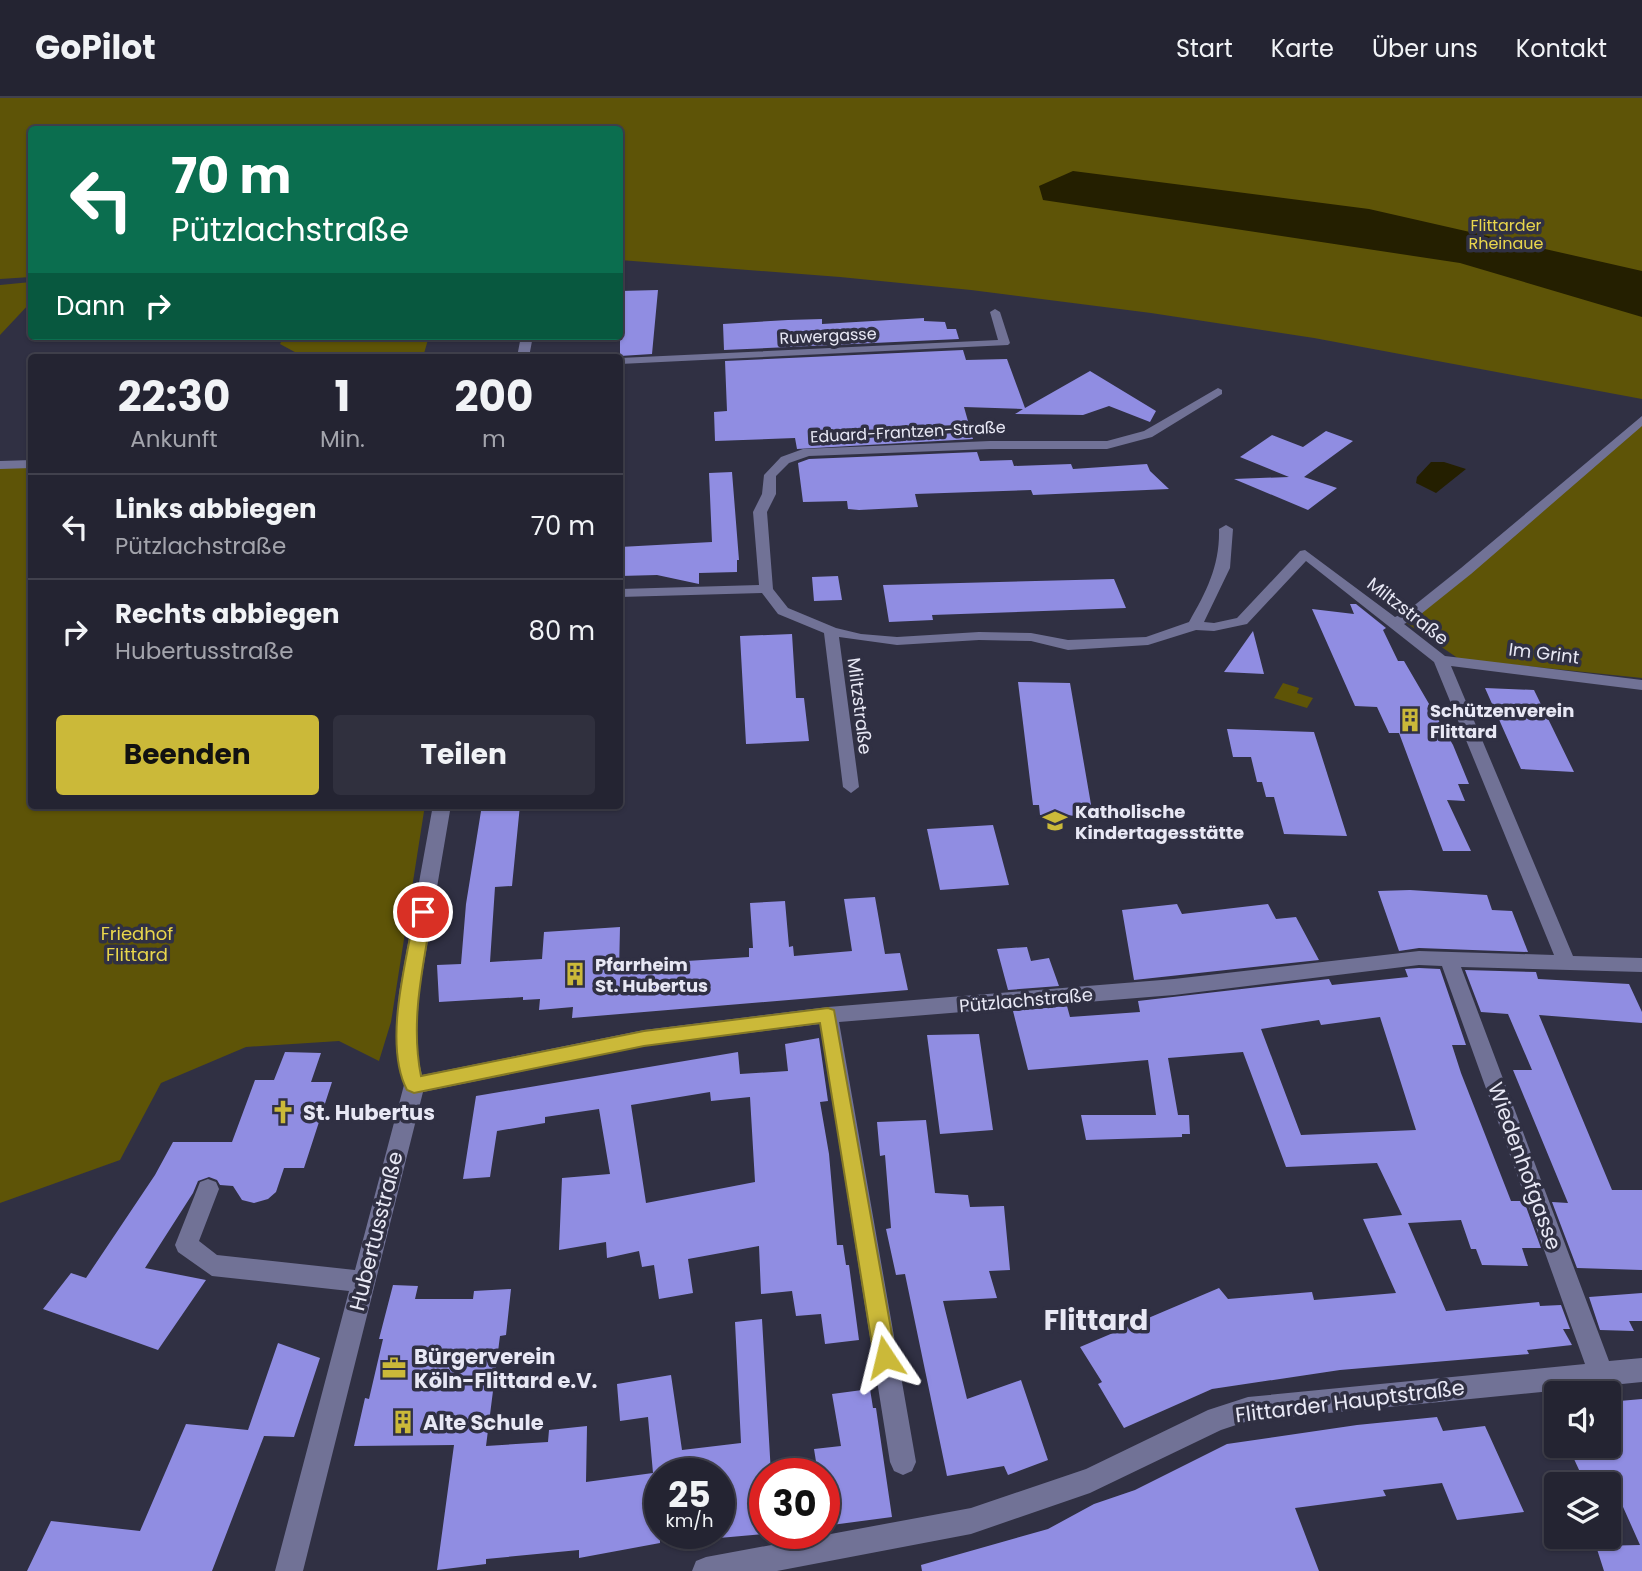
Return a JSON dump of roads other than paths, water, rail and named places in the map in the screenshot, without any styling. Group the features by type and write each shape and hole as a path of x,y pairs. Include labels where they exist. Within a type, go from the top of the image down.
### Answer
{"street":[{"name":"Ruwergasse","path":"623,361 1004,343 995,312"},
{"name":"Eduard-Frantzen-Straße","path":"766,589 760,512 769,494 770,475 785,460 807,452 990,445 1107,445 1147,434 1218,392"},
{"path":"1394,623 1411,615 1466,571 1642,420"},
{"path":"0,465 28,464"},
{"path":"1195,625 1220,581 1228,554 1226,529"},
{"name":"Miltzstraße","path":"766,589 783,611 831,631 861,638 897,641 1018,636 1079,645 1148,642 1195,625 1214,627 1242,621 1305,554 1441,660 1566,961"},
{"path":"623,593 766,589"},
{"name":"Miltzstraße","path":"831,631 851,787"},
{"name":"Im Grint","path":"1441,660 1642,685"},
{"name":"Hubertusstraße","path":"289,1571 414,1085 407,1050 409,993 441,809"},
{"name":"Wiedenhofgasse","path":"1449,959 1601,1374"},
{"name":"Pützlachstraße","path":"414,1085 644,1038 828,1015 1113,993 1396,960 1566,961 1642,965"},
{"path":"828,1015 903,1462"},
{"path":"208,1189 186,1245 212,1265 363,1282"},
{"name":"Flittarder Hauptstraße","path":"706,1571 971,1521 1090,1480 1217,1419 1248,1409 1642,1370"}],"place":[{"name":"Schützenverein Flittard","path":"1410,720"},
{"name":"Katholische Kindertagesstätte","path":"1055,821"},
{"name":"Pfarrheim St. Hubertus","path":"575,974"},
{"name":"St. Hubertus","path":"283,1112"},
{"name":"Bürgerverein Köln-Flittard e.V.","path":"394,1368"},
{"name":"Alte Schule","path":"403,1422"}],"district":[{"name":"Flittard","path":"1096,1320"}],"park label":[{"name":"Flittarder Rheinaue","path":"1506,234"},
{"name":"Friedhof Flittard","path":"137,943"}]}
